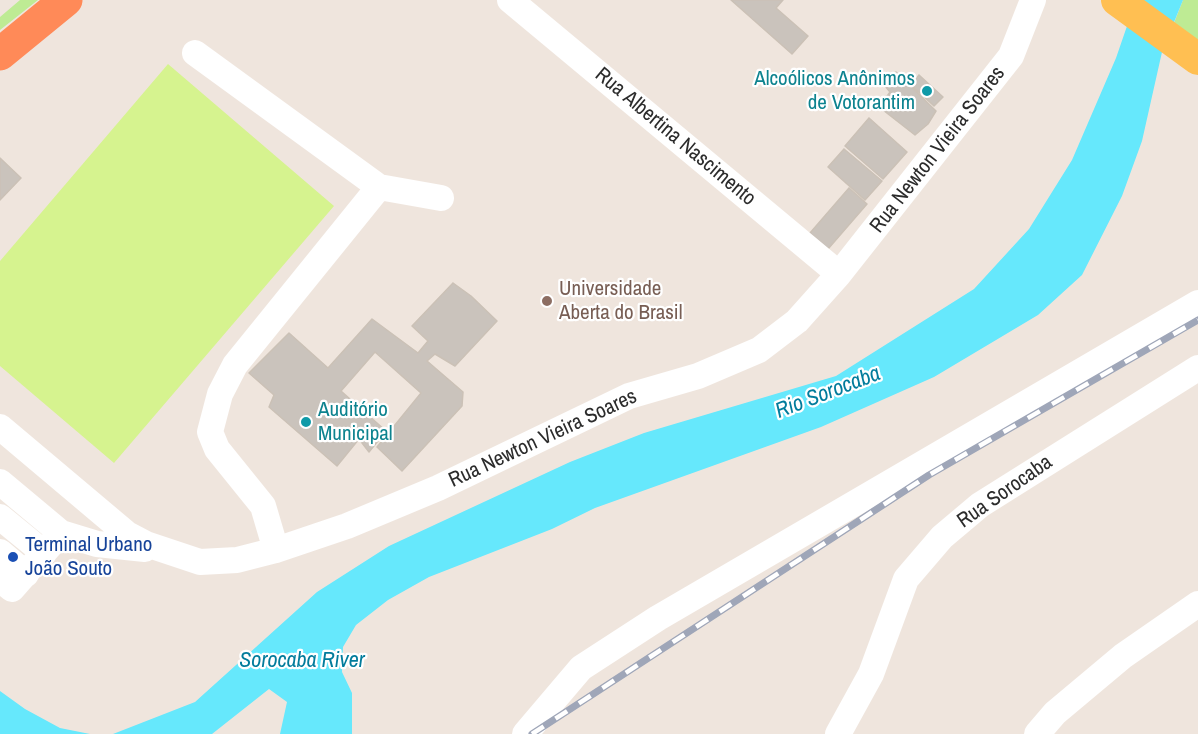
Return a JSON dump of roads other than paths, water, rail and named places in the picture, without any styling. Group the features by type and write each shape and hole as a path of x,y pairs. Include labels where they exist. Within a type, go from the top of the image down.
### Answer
{"highway":[{"path":"0,54 66,0"}],"main road":[{"path":"1117,0 1198,59"}],"street":[{"name":"Rua Albertina Nascimento","path":"510,0 839,274"},
{"name":"Rua Newton Vieira Soares","path":"0,427 127,534 166,552 200,562 237,560 276,550 347,526 438,488 629,396 698,376 759,350 797,321 839,274 1011,56 1033,0"},
{"path":"195,53 379,187 441,198"},
{"path":"276,550 263,506 217,448 210,432 220,394 235,365 379,187"},
{"path":"525,734 581,668 658,618 1198,303"},
{"name":"Rua Sorocaba","path":"838,734 871,674 906,579 942,537 980,504 1198,368"},
{"path":"0,482 61,533 97,544 166,552"},
{"path":"0,517 44,553"},
{"path":"0,579 12,589 61,533"},
{"path":"0,552 26,574"},
{"path":"1037,734 1055,713 1123,656 1198,604"}],"water":[{"name":"Sorocaba River","path":"1136,0 1183,0 1162,52 1142,141 1122,196 1082,275 1038,315 934,377 821,427 595,508 552,529 429,577 388,600 356,625 343,647 342,672 352,693 352,734 280,734 287,702 269,689 212,734 113,734 195,702 317,592 389,546 570,462 644,433 836,376 974,289 1029,229 1072,160 1116,58"},
{"path":"0,691 25,709 60,728 90,734 0,734"}],"railway":[{"path":"532,734 929,475 1198,320"}],"place":[{"name":"Alcoólicos Anônimos de Votorantim","path":"927,91"},
{"name":"Universidade Aberta do Brasil","path":"547,301"},
{"name":"Auditório Municipal","path":"306,422"},
{"name":"Terminal Urbano João Souto","path":"13,557"}],"water label":[{"name":"Rio Sorocaba","path":"828,393"}]}
